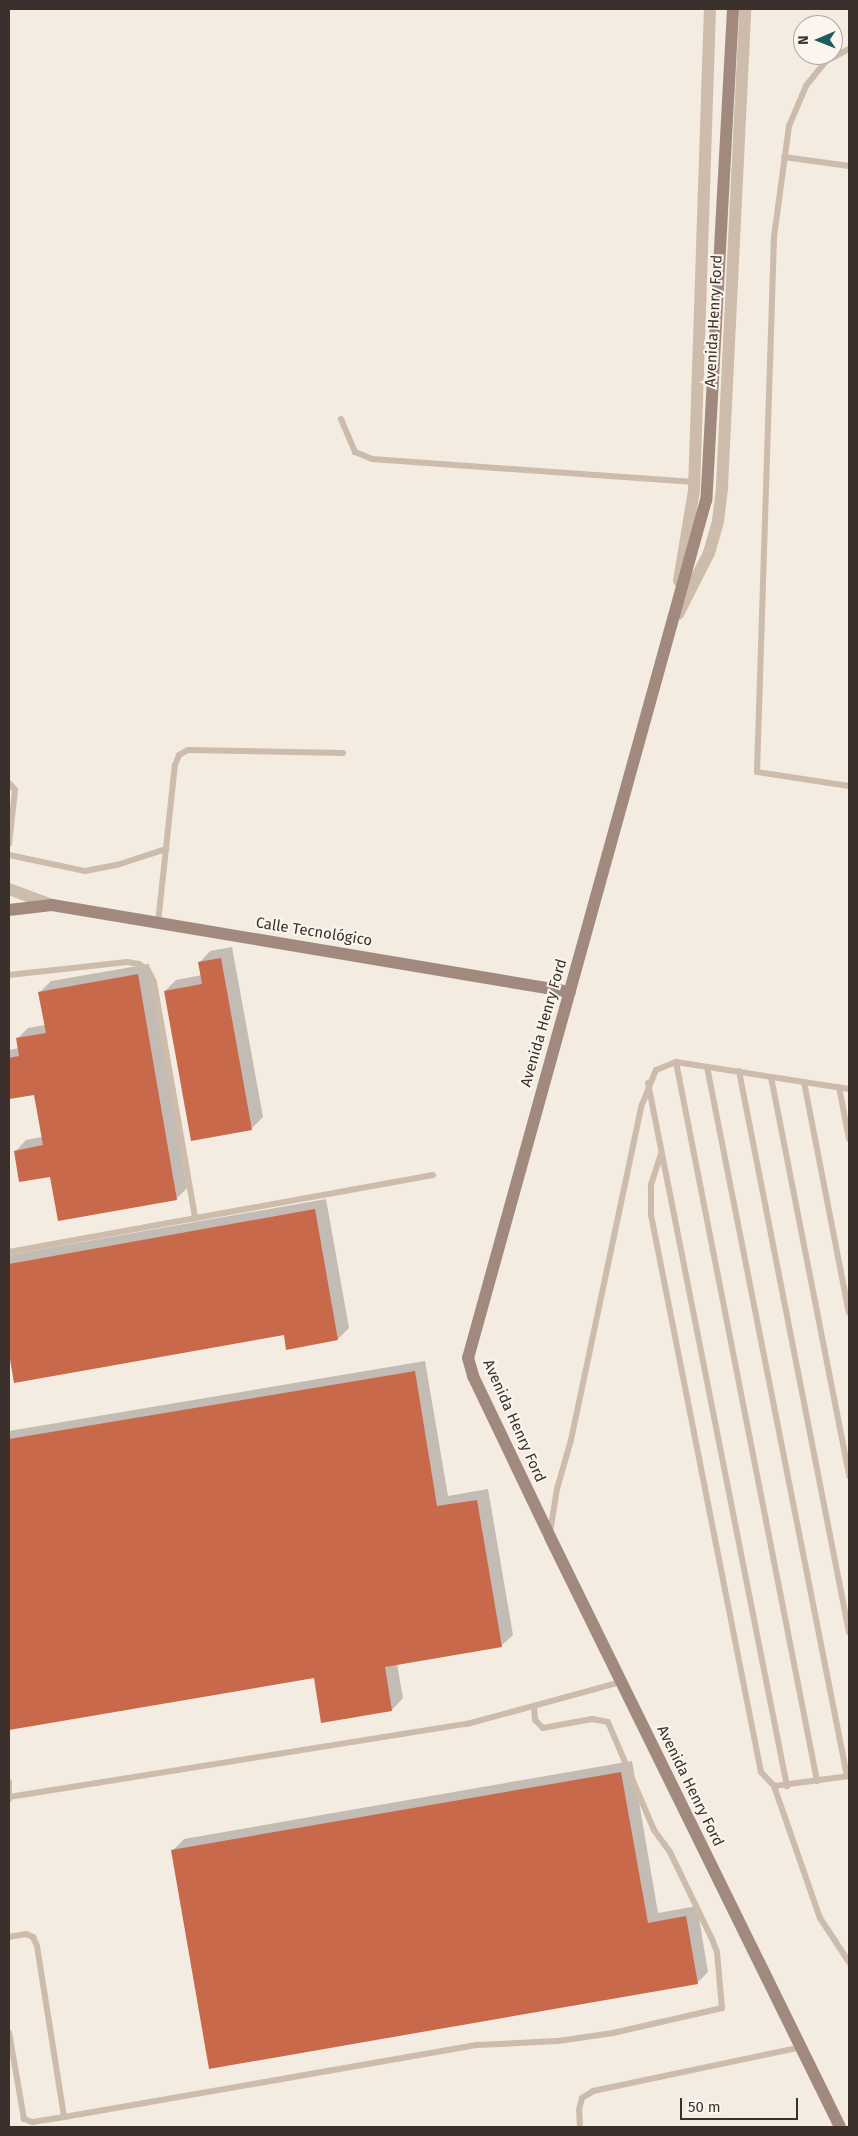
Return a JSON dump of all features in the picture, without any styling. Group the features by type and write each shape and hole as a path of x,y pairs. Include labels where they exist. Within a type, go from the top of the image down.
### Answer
{"street":[{"name":"Avenida Henry Ford","path":"672,625 694,482 710,9"},
{"name":"Avenida Henry Ford","path":"733,9 706,500 468,1358 473,1376 550,1537 840,2127"},
{"name":"Avenida Henry Ford","path":"672,625 710,553 718,521 744,9"},
{"name":"Calle Tecnológico","path":"9,890 52,905 570,992"},
{"name":"Calle Tecnológico","path":"9,910 52,905"}],"lane":[{"path":"849,49 826,61 806,86 789,126 784,157 774,237 757,772 849,786"},
{"path":"784,157 849,166"},
{"path":"342,419 355,452 372,459 694,482"},
{"path":"158,923 175,765 179,755 188,750 343,753"},
{"path":"9,783 14,790 9,844"},
{"path":"9,855 85,870 117,865 166,849"},
{"path":"9,975 127,962 148,970 154,982 196,1218"},
{"path":"550,1537 557,1489 571,1440 648,1083 656,1070 676,1062 849,1089"},
{"path":"676,1062 818,1781"},
{"path":"707,1067 848,1776 787,1786 774,1786"},
{"path":"739,1072 849,1632"},
{"path":"771,1077 849,1476"},
{"path":"804,1082 849,1313"},
{"path":"648,1083 787,1786"},
{"path":"839,1087 849,1138"},
{"path":"661,1154 651,1185 651,1215 761,1772 774,1786 820,1918 849,1962"},
{"path":"9,1252 433,1175"},
{"path":"9,1782 9,1798 467,1724 621,1682"},
{"path":"9,2032 24,2120 32,2122 478,2045 558,2041 612,2033 722,2008 717,1952 712,1939 670,1852 654,1830 608,1722 592,1718 544,1728 535,1720 534,1707"},
{"path":"9,1937 26,1934 33,1936 37,1946 64,2117"},
{"path":"580,2127 578,2110 582,2098 593,2091 800,2047"}],"building":[{"path":"221,958 252,1130 191,1141 164,991 202,984 198,962"},
{"path":"138,974 177,1200 58,1221 50,1177 19,1182 14,1151 43,1145 34,1095 9,1099 9,1058 19,1056 16,1038 46,1033 38,992"},
{"path":"315,1209 338,1340 286,1350 284,1335 14,1383 9,1353 9,1264"},
{"path":"415,1371 437,1506 477,1500 502,1647 385,1667 392,1711 321,1723 314,1678 9,1730 9,1439"},
{"path":"621,1772 648,1923 686,1916 698,1984 209,2069 171,1850"}]}
